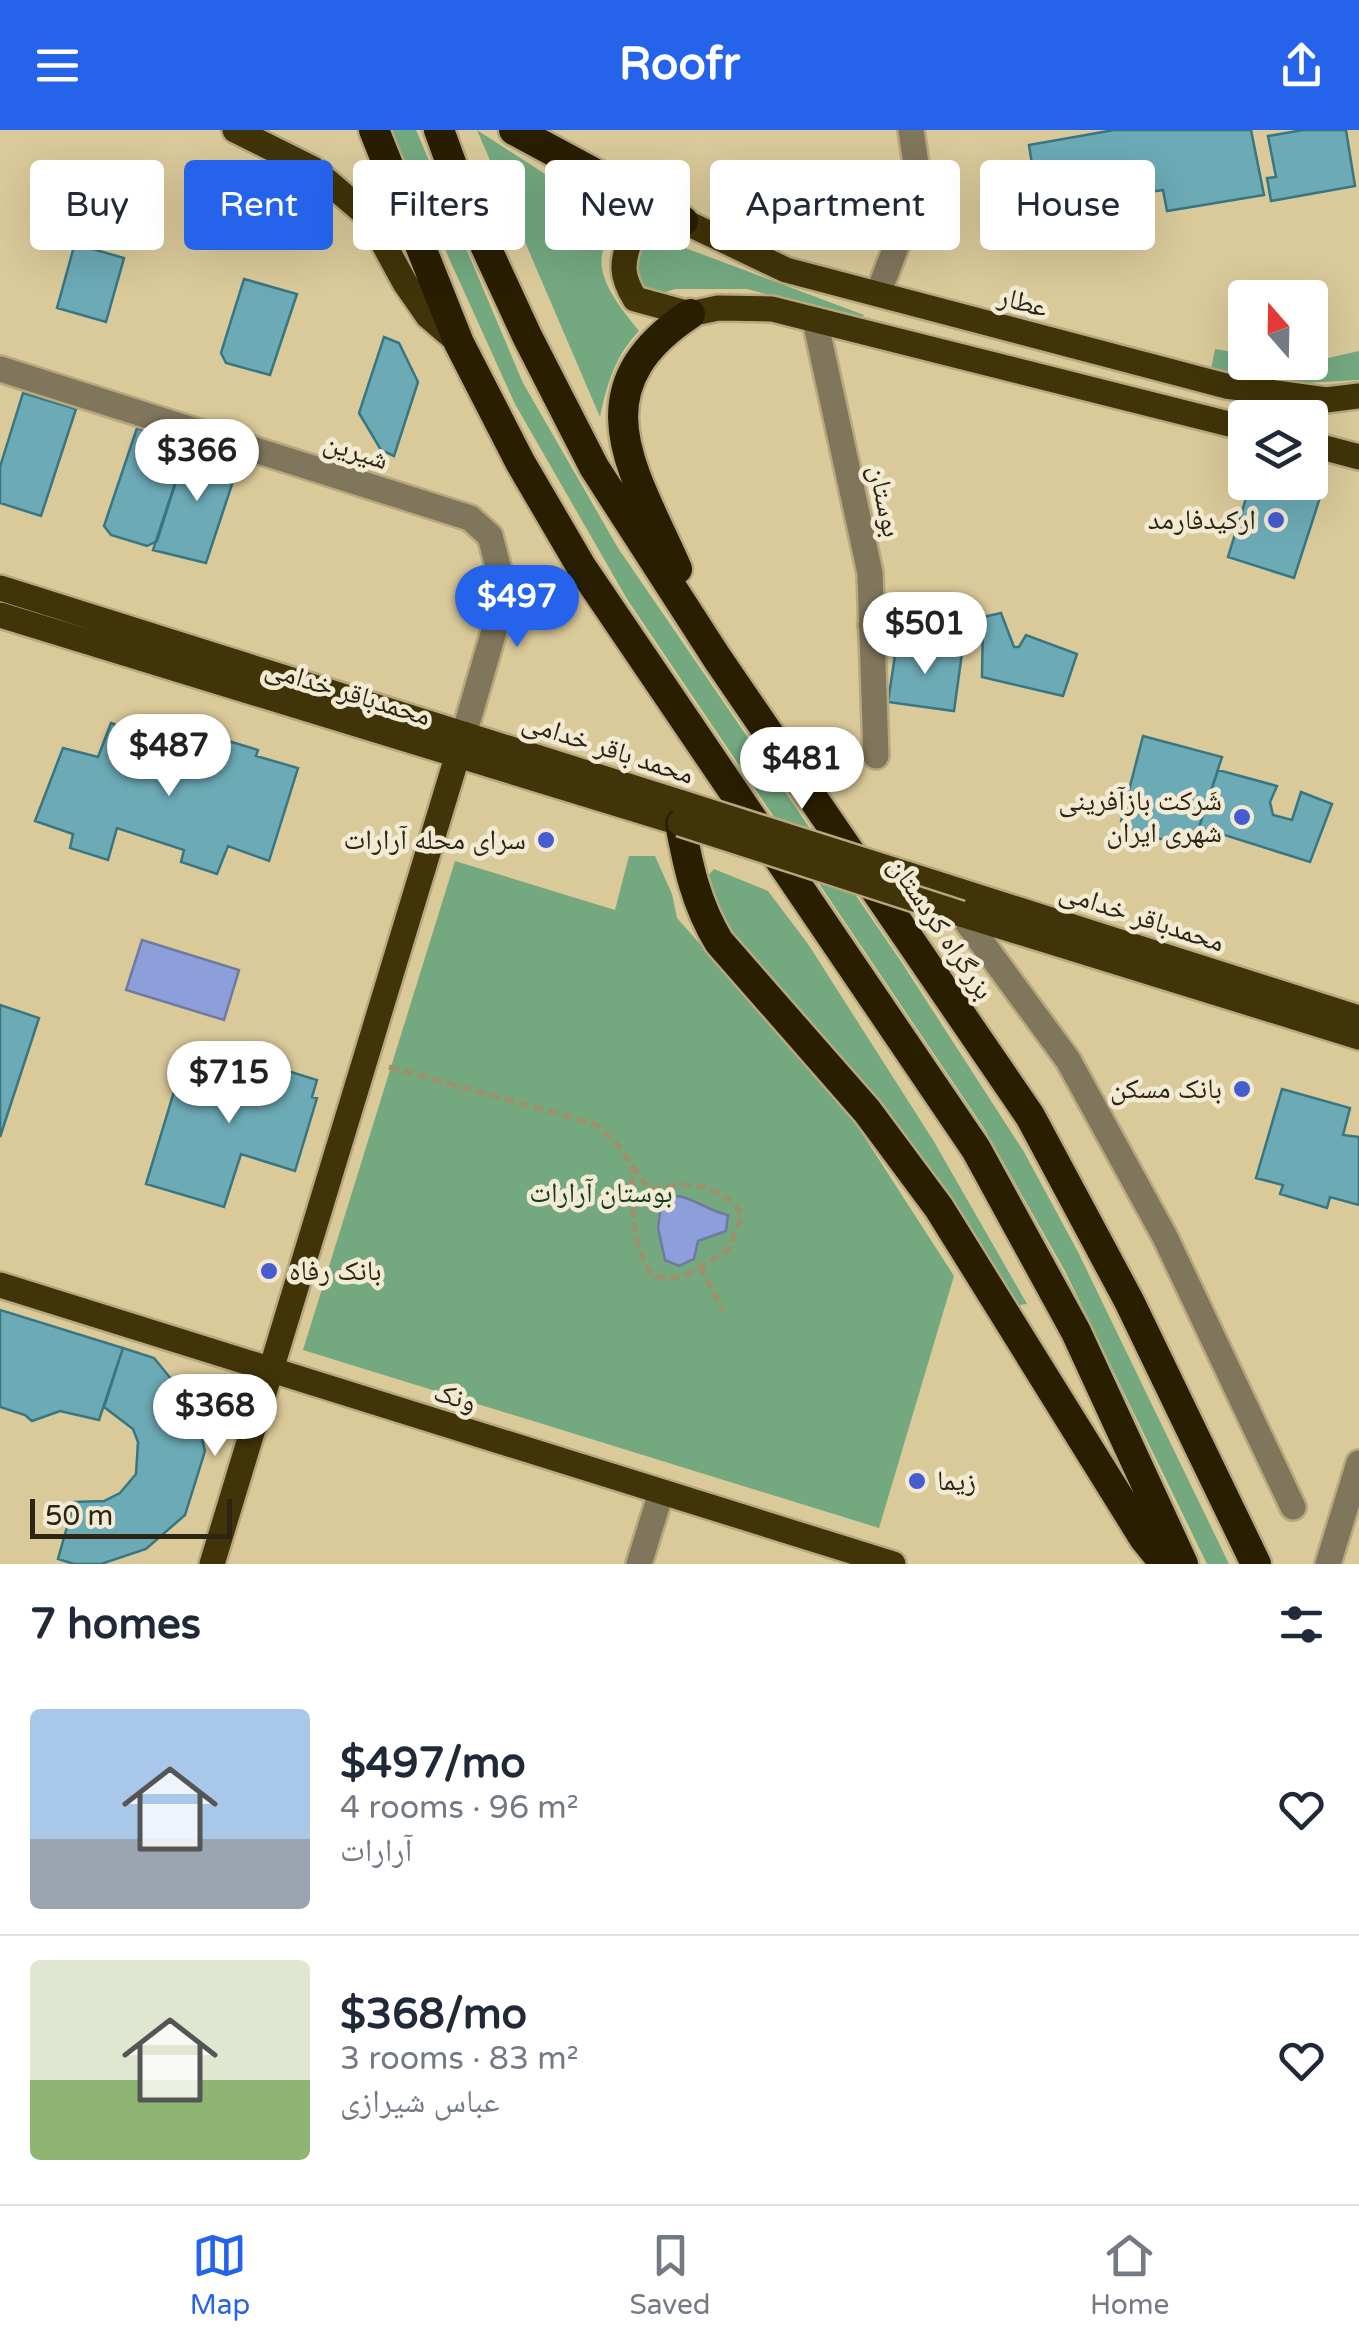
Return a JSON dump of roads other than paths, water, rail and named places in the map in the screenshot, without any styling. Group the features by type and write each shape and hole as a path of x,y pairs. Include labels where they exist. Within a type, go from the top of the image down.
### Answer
{"highway":[{"path":"374,130 460,343 520,462 582,568 976,1149 1076,1332 1183,1564"},
{"name":"بزرگراه کردستان","path":"439,130 466,204 594,468 717,658 1030,1116 1129,1301 1256,1564"},
{"path":"514,130 570,160"},
{"path":"690,314 669,328 640,361 628,383 622,425 624,450 717,658"},
{"path":"681,813 689,874 702,914 718,942 867,1110 939,1208 1144,1538 1165,1564"}],"main road":[{"path":"235,130 313,169 370,217 405,284 428,316 460,343"},
{"name":"عطار","path":"690,224 786,270 1226,386 1326,400 1359,396"},
{"path":"626,250 622,261 624,281 635,299 690,314 748,306 815,320 1228,424"},
{"path":"1328,449 1359,457"},
{"name":"محمدباقر خدامی","path":"0,588 461,746"},
{"name":"محمدباقر خدامی","path":"0,615 681,813"},
{"path":"212,1564 461,746"},
{"name":"محمد باقر خدامی","path":"681,813 961,914"},
{"name":"محمد باقر خدامی","path":"721,826 906,874"},
{"name":"محمدباقر خدامی","path":"906,874 1359,1018"},
{"name":"محمدباقر خدامی","path":"961,914 1359,1037"},
{"name":"ونک","path":"0,1286 893,1564"}],"street":[{"path":"878,294 902,231 916,164 911,130"},
{"name":"بوستان","path":"815,320 870,573 876,756"},
{"name":"شیرین","path":"0,369 470,518 490,536 500,562 505,593 461,746"},
{"path":"871,626 970,626"},
{"path":"961,914 1068,1060 1165,1237 1293,1507"},
{"path":"1328,1564 1359,1463"},
{"path":"638,1564 660,1493"}],"water":[{"path":"142,940 239,970 224,1020 126,990"},
{"path":"678,1196 728,1215 726,1231 698,1241 694,1259 679,1266 665,1260 658,1228 661,1205"}],"place":[{"name":"ارکیدفارمد","path":"1276,520"},
{"name":"شَرکت بازآفرینی شهری ایران","path":"1242,817"},
{"name":"سرای محله آرارات","path":"546,840"},
{"name":"بانک مسکن","path":"1242,1089"},
{"name":"بانک رفاه","path":"269,1271"},
{"name":"زیما","path":"917,1481"}],"park label":[{"name":"بوستان آرارات","path":"601,1193"}]}
